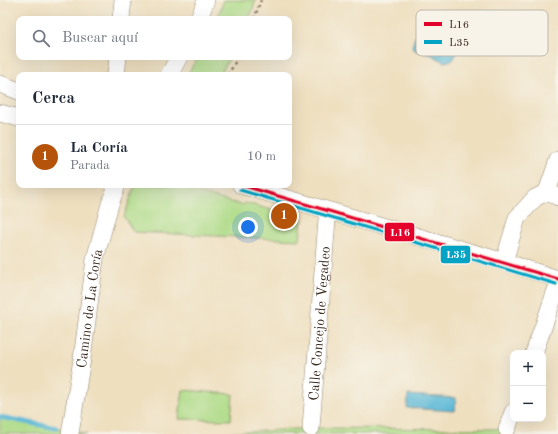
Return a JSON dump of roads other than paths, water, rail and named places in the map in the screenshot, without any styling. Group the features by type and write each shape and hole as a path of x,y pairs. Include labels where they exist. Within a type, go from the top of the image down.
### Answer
{"street":[{"path":"121,16 123,0"},
{"path":"200,16 206,0"},
{"path":"116,72 118,60"},
{"path":"171,72 177,60"},
{"path":"0,84 16,90"},
{"path":"0,112 16,117"},
{"path":"504,262 517,218 535,198 553,194 558,160"},
{"name":"Camino de La Coría","path":"70,434 82,359 95,259 116,188"},
{"path":"250,188 504,262 557,284 535,350"},
{"name":"Calle Concejo de Vegadeo","path":"311,428 327,219"},
{"path":"507,429 510,420"}],"water":[{"path":"416,37 416,51 412,47"},
{"path":"433,56 455,56 453,60 444,62"},
{"path":"408,395 456,398 455,411 407,408"}],"waterway":[{"path":"0,417 56,428"}],"place":[{"name":"La Coría","path":"284,216"}]}
